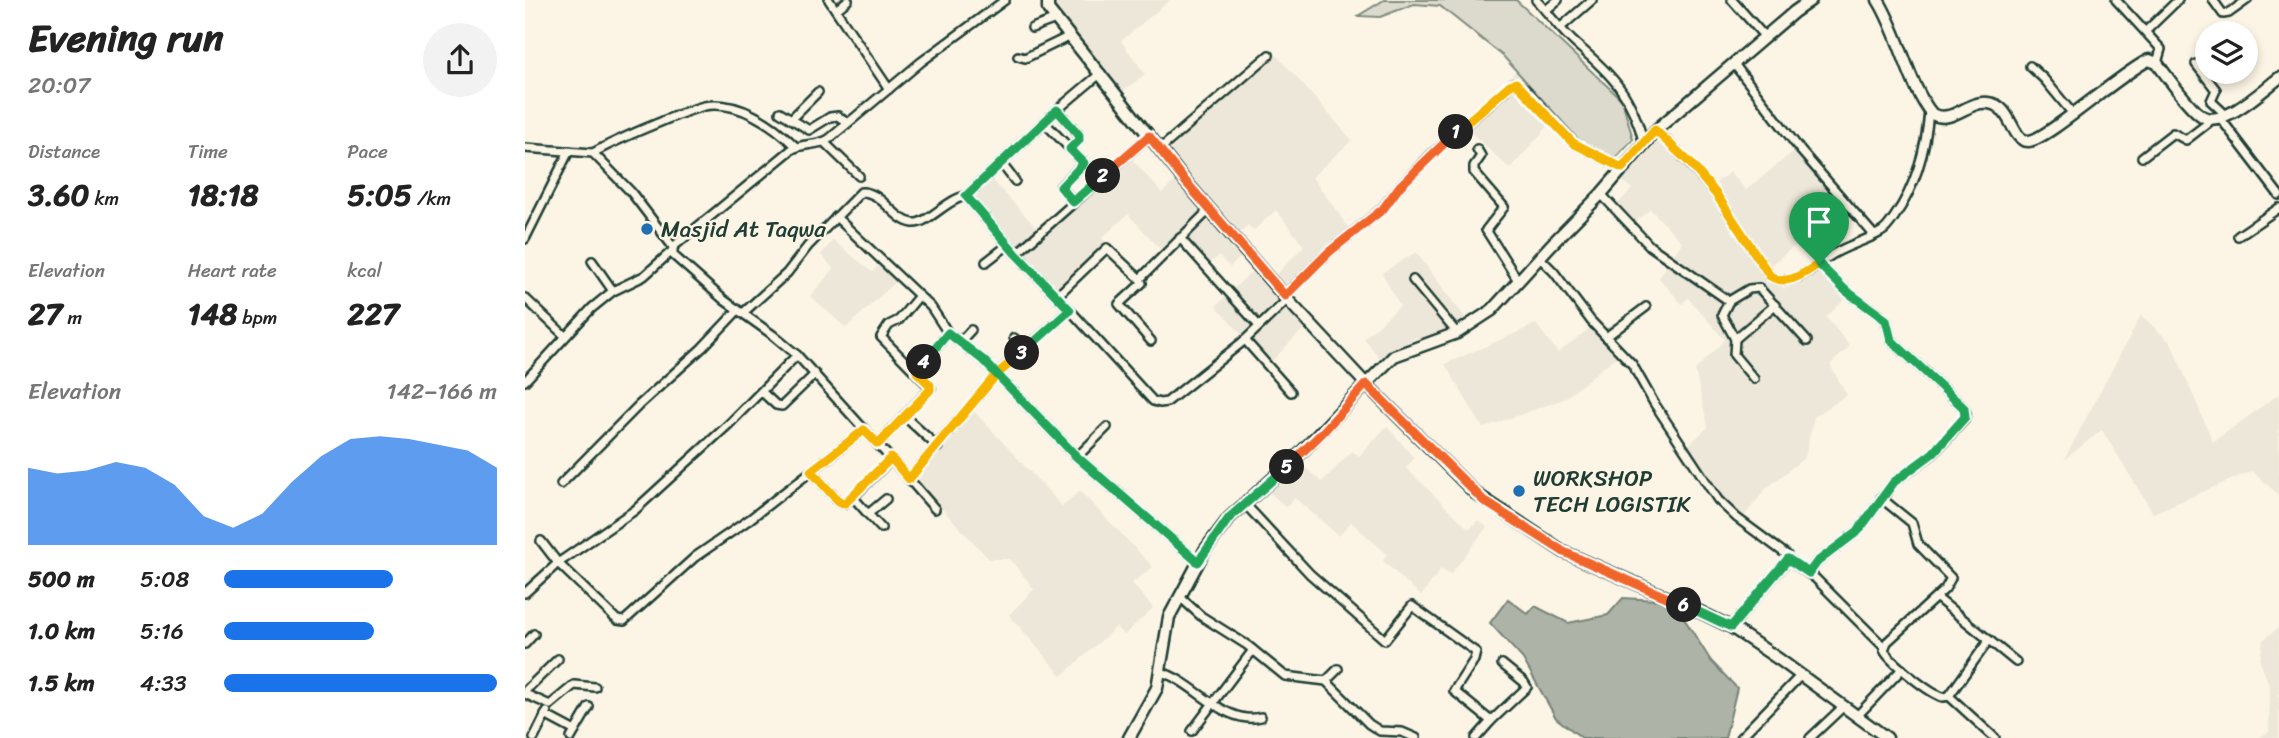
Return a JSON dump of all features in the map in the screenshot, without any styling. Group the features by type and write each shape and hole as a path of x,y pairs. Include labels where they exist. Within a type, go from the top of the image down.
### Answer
{"street":[{"path":"829,0 888,89"},
{"path":"836,10 848,0"},
{"path":"525,381 591,308 613,291 644,276 672,249 796,147 824,142 962,30 1005,0"},
{"path":"1536,0 1618,84 1632,106 1644,144"},
{"path":"1546,10 1557,0"},
{"path":"1561,27 1592,0"},
{"path":"1732,0 1765,37"},
{"path":"1129,738 1157,688 1169,617 1198,562 1216,535 1245,504 1322,433 1394,356 1457,333 1492,310 1601,194 1655,130 1811,0"},
{"path":"1878,0 1929,110 1937,117 1945,117 1980,103 1994,104 2006,113 2018,135 2029,142 2049,131 2149,60 2157,63 2199,114 2208,119 2224,117 2279,78"},
{"path":"2116,0 2161,49 2157,63"},
{"path":"2163,0 2170,8"},
{"path":"2146,31 2178,0"},
{"path":"2213,0 2223,14 2229,13 2246,0"},
{"path":"1046,1 1048,9 1149,136 1286,297 1366,384 1484,501 1564,552 1694,608 1731,627 1887,738"},
{"path":"1032,28 1056,19"},
{"path":"1019,56 1025,58 1070,36"},
{"path":"1160,149 1269,55"},
{"path":"1734,64 1801,151 1874,235"},
{"path":"2030,66 2040,74 2073,114"},
{"path":"561,484 639,405 740,312 787,273 803,251 861,192 870,194 901,218 914,223 922,221 948,202 966,196 1057,110 1101,73"},
{"path":"966,196 1016,254 1153,401 1160,403 1167,402 1245,340 1337,245 1383,209 1400,186 1432,154 1513,83 1525,89 1573,143 1622,168"},
{"path":"2211,84 2216,90 2211,101 2279,195"},
{"path":"791,119 818,92"},
{"path":"525,148 593,153 615,140 707,106 752,114 796,147"},
{"path":"1057,110 1079,135 1079,140 1070,149"},
{"path":"1655,130 1691,164 1716,194 1770,276 1779,281 1794,279 1844,248 1885,229 1906,200 1923,154 1929,110"},
{"path":"780,112 809,130 834,116 847,123"},
{"path":"2142,157 2173,133 2186,140 2208,123 2208,119"},
{"path":"1044,122 1084,163 1061,186 1073,202"},
{"path":"1016,254 1149,136"},
{"path":"824,142 859,176"},
{"path":"1477,149 1481,156 1474,166 1475,175 1504,207 1486,229 1519,282"},
{"path":"525,239 569,151"},
{"path":"593,153 631,192 672,249 699,278 797,355 935,509"},
{"path":"1001,163 1015,181"},
{"path":"1601,194 1650,246 1728,301"},
{"path":"2238,236 2279,208"},
{"path":"1140,279 1210,209"},
{"path":"836,217 930,307 948,333 983,360 1077,457 1198,562"},
{"path":"1180,238 1259,326"},
{"path":"986,262 1008,245"},
{"path":"1057,296 1107,248 1142,283 1119,306 1151,341"},
{"path":"1540,258 1606,337 1632,363 1654,403 1718,500 1737,518 1785,552 1788,559 1809,573 1884,647 1885,654 1939,696 1949,696 1995,738"},
{"path":"592,261 613,291"},
{"path":"1809,573 1817,562 1858,531 1894,482 1933,453 1964,420 1966,411 1891,340 1886,320 1845,290 1819,264"},
{"path":"1413,280 1457,333"},
{"path":"1753,379 1734,355 1735,339 1723,315 1728,301 1759,288 1807,341"},
{"path":"878,444 931,388 881,337 889,325 899,320 918,297"},
{"path":"525,298 565,336"},
{"path":"1735,339 1775,306"},
{"path":"1606,337 1646,307"},
{"path":"909,479 996,375 1070,310"},
{"path":"960,342 971,330"},
{"path":"917,372 948,333"},
{"path":"1014,338 1025,349"},
{"path":"1245,340 1291,392"},
{"path":"525,593 558,563 635,510 762,392 797,355"},
{"path":"762,392 776,405 782,406 815,374"},
{"path":"904,416 938,447"},
{"path":"1077,457 1107,427"},
{"path":"541,541 558,563 617,620 624,621 695,557 864,430"},
{"path":"811,471 839,502 845,503 891,458"},
{"path":"853,497 881,528"},
{"path":"1881,498 1912,523 1914,536 1923,553 1951,578 1950,584 1937,598 1896,633 1884,647"},
{"path":"868,514 886,499"},
{"path":"1245,504 1310,574 1385,640 1412,606 1476,652 1471,667 1454,691 1490,721"},
{"path":"1731,627 1788,559"},
{"path":"1180,597 1213,625 1253,650 1285,676 1326,681 1369,724 1380,731 1402,732 1416,738"},
{"path":"1937,598 2016,662"},
{"path":"525,644 534,634"},
{"path":"1949,696 1989,640"},
{"path":"1192,731 1253,650"},
{"path":"549,705 525,692 558,659"},
{"path":"1476,738 1490,721 1527,687 1502,664"},
{"path":"1857,716 1902,668"},
{"path":"1326,681 1338,669"},
{"path":"1161,672 1239,718 1250,720 1261,717"},
{"path":"1740,738 1801,676"},
{"path":"534,738 549,705 574,685 595,687"},
{"path":"1810,738 1844,706"},
{"path":"545,715 573,734 589,707"}],"shaded area":[{"path":"1049,0 1170,0 1121,41 1145,74 1118,95 1051,9"},
{"path":"1384,0 1516,0 1622,100 1633,139 1614,159 1577,138 1503,56 1440,6 1414,4 1380,17 1358,16"},
{"path":"1273,51 1352,140 1312,177 1349,228 1284,298 1307,325 1269,364 1216,306 1259,264 1273,278 1304,246 1276,210 1253,231 1248,225 1233,240 1244,254 1230,267 1219,256 1207,265 1179,233 1160,249 1128,214 1102,238 1108,245 1053,296 962,192 985,172 1036,227 1128,155 1162,193 1184,173 1162,143"},
{"path":"1516,71 1557,116 1510,169 1463,125"},
{"path":"1655,135 1708,189 1730,172 1746,190 1798,148 1846,204 1766,269 1784,289 1818,266 1845,299 1826,317 1850,346 1830,365 1847,395 1814,417 1805,457 1766,489 1744,516 1714,492 1688,446 1708,427 1695,370 1725,340 1688,298 1682,304 1659,278 1682,242 1650,209 1633,224 1616,206 1632,189 1619,178"},
{"path":"833,240 872,272 884,260 903,275 846,328 810,296 834,269 821,255"},
{"path":"1416,252 1466,319 1433,338 1415,338 1379,358 1364,338 1400,306 1382,273"},
{"path":"2141,315 2171,343 2213,442 2279,394 2279,495 2252,471 2153,513 2102,430 2064,460"},
{"path":"1536,324 1558,353 1595,324 1620,354 1564,399 1483,428 1445,364"},
{"path":"970,407 1062,506 1080,491 1153,567 1132,583 1153,608 1124,635 1116,627 1062,676 1009,615 1034,589 1010,559 989,559 917,482"},
{"path":"1387,426 1414,458 1406,468 1469,529 1478,520 1487,527 1450,575 1441,569 1421,596 1383,561 1387,554 1351,522 1339,536 1295,498 1286,507 1265,488 1296,460 1322,482 1352,451 1359,456"},
{"path":"1623,598 1673,601 1711,661 1737,688 1725,738 1582,738 1556,718 1523,659 1490,623 1508,599 1528,614 1535,606 1568,623 1608,615"},
{"path":"2279,627 2279,738 2258,738 2269,732 2270,688 2260,661 2263,640"}],"place":[{"name":"Masjid At Taqwa","path":"647,229"},
{"name":"WORKSHOP TECH LOGISTIK","path":"1519,491"}],"route":[{"path":"1819,264 1794,279 1775,279 1770,276 1716,194 1691,164 1655,130 1622,168 1573,143 1525,89 1513,83 1432,154 1400,186 1383,209 1329,252 1285,296 1149,136 1073,202 1061,186 1084,163 1070,149 1079,140 1079,135 1057,110 966,196 1016,254 1070,310 996,375 909,479 891,458 853,497 842,503 829,493 811,471 864,430 878,444 930,390 930,385 917,372 948,333 983,360 996,375 1021,401 1077,457 1198,562 1229,518 1322,433 1366,384 1484,501 1564,552 1694,608 1731,627 1788,559 1809,573 1817,562 1851,538 1864,526 1894,482 1933,453 1964,420 1966,414 1964,408 1891,340 1886,320 1845,290 1819,264"}]}
